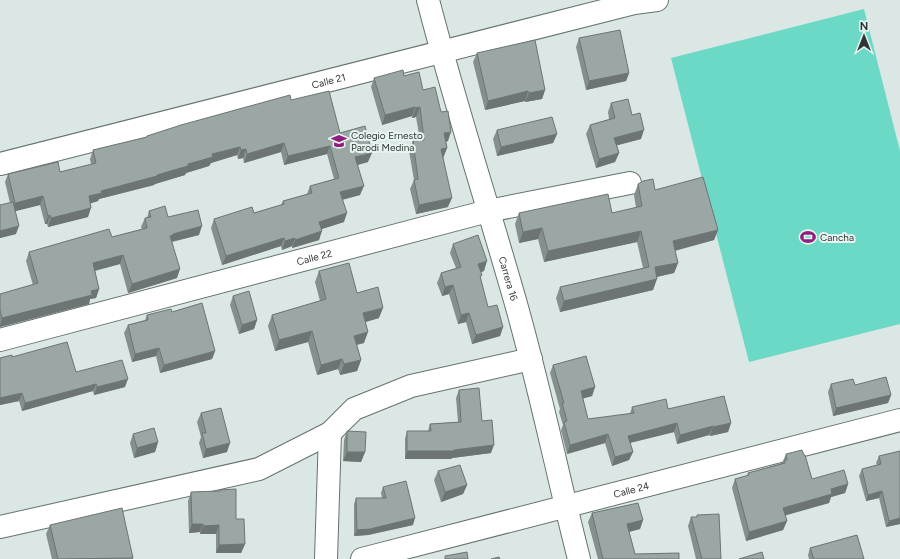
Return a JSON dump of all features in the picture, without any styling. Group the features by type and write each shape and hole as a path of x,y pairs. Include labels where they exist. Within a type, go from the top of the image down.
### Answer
{"street":[{"name":"Carrera 16","path":"428,0 441,52 531,358 565,506 579,559"},
{"name":"Calle 21","path":"0,164 633,2 657,0"},
{"name":"Calle 22","path":"0,340 488,211 630,183"},
{"path":"0,527 259,469 330,433 354,409 411,386 531,358"},
{"name":"Calle 24","path":"362,559 900,420"},
{"path":"326,559 330,433"}],"green space":[{"name":"Cancha","path":"864,9 900,151 900,324 749,362 671,58"}],"building":[{"path":"620,30 629,73 589,81 579,38"},
{"path":"535,40 545,90 529,93 528,91 488,101 477,53"},
{"path":"403,70 404,76 419,72 423,90 435,87 441,112 448,111 451,132 444,133 447,148 441,149 452,198 419,205 414,180 418,179 413,141 424,140 420,107 385,115 374,78"},
{"path":"329,91 340,133 365,126 372,153 355,157 364,186 340,192 347,213 319,222 322,231 295,240 295,238 285,241 284,238 226,256 214,219 252,207 254,213 284,204 283,201 312,193 310,186 339,178 330,146 288,156 284,143 247,154 246,149 241,150 240,147 212,154 213,157 188,164 188,166 101,191 102,193 89,196 91,208 51,218 50,215 48,216 43,196 15,203 8,174 58,162 60,172 96,163 93,150 147,137 181,125 290,95 291,100"},
{"path":"628,99 632,115 640,113 644,130 614,138 619,153 599,159 590,125 615,118 611,103"},
{"path":"552,117 557,134 501,147 497,130"},
{"path":"703,177 718,230 673,241 678,263 655,267 657,279 564,301 560,287 649,267 641,231 548,251 542,228 523,232 519,213 608,194 612,213 642,206 638,184 643,181 653,179 655,190"},
{"path":"13,202 19,226 0,231 0,205"},
{"path":"165,206 168,217 198,210 202,226 170,236 180,269 132,284 123,255 93,263 99,289 91,291 92,295 2,318 0,310 0,294 38,283 29,252 109,229 112,237 147,228 145,218 151,217 149,211"},
{"path":"478,235 487,261 478,264 482,275 480,276 488,307 497,305 503,327 476,335 469,313 461,315 453,285 445,287 441,273 461,267 453,244"},
{"path":"349,263 357,293 378,287 383,308 363,313 368,332 354,336 361,360 344,364 342,359 321,365 312,331 279,340 272,315 326,299 319,271"},
{"path":"249,291 257,320 242,325 233,296"},
{"path":"202,303 215,351 164,365 159,348 135,354 128,325 148,320 147,315 171,309 172,312"},
{"path":"67,342 76,372 122,360 128,379 97,387 96,384 25,403 22,393 0,398 0,358 12,355 12,357"},
{"path":"586,356 595,387 581,391 588,419 634,413 632,407 666,399 668,409 724,396 731,423 713,426 680,435 677,423 628,436 633,452 615,457 608,434 570,445 564,422 567,421 562,403 564,403 553,365"},
{"path":"886,377 891,395 836,408 831,384 853,379 855,385"},
{"path":"479,388 482,421 492,420 494,445 454,451 407,451 407,431 431,431 430,424 461,422 459,390"},
{"path":"221,408 230,443 206,449 202,433 206,433 201,413"},
{"path":"154,428 158,442 137,448 133,434"},
{"path":"347,431 366,432 365,452 347,452"},
{"path":"802,450 805,455 812,479 844,470 848,484 831,489 832,494 783,508 787,521 749,532 735,479 749,475 748,473 785,463 785,460 787,460 786,454"},
{"path":"900,451 900,518 889,521 882,491 868,495 862,469 881,464 879,456"},
{"path":"460,465 467,485 445,492 438,471"},
{"path":"406,481 415,518 370,529 357,530 356,498 386,498 383,487"},
{"path":"236,489 236,519 244,519 245,544 219,545 219,525 203,526 203,524 192,524 191,492"},
{"path":"638,503 643,520 627,524 635,554 679,553 679,559 603,559 592,513"},
{"path":"122,508 133,558 58,559 50,525"},
{"path":"719,514 721,559 702,559 691,517 697,517 697,515"},
{"path":"857,535 864,559 814,559 810,548"},
{"path":"467,552 468,559 445,559 445,556"},
{"path":"762,552 764,559 739,559"}],"place":[{"name":"Colegio Ernesto Parodi Medina","path":"339,141"},
{"name":"Cancha","path":"808,237"}]}
